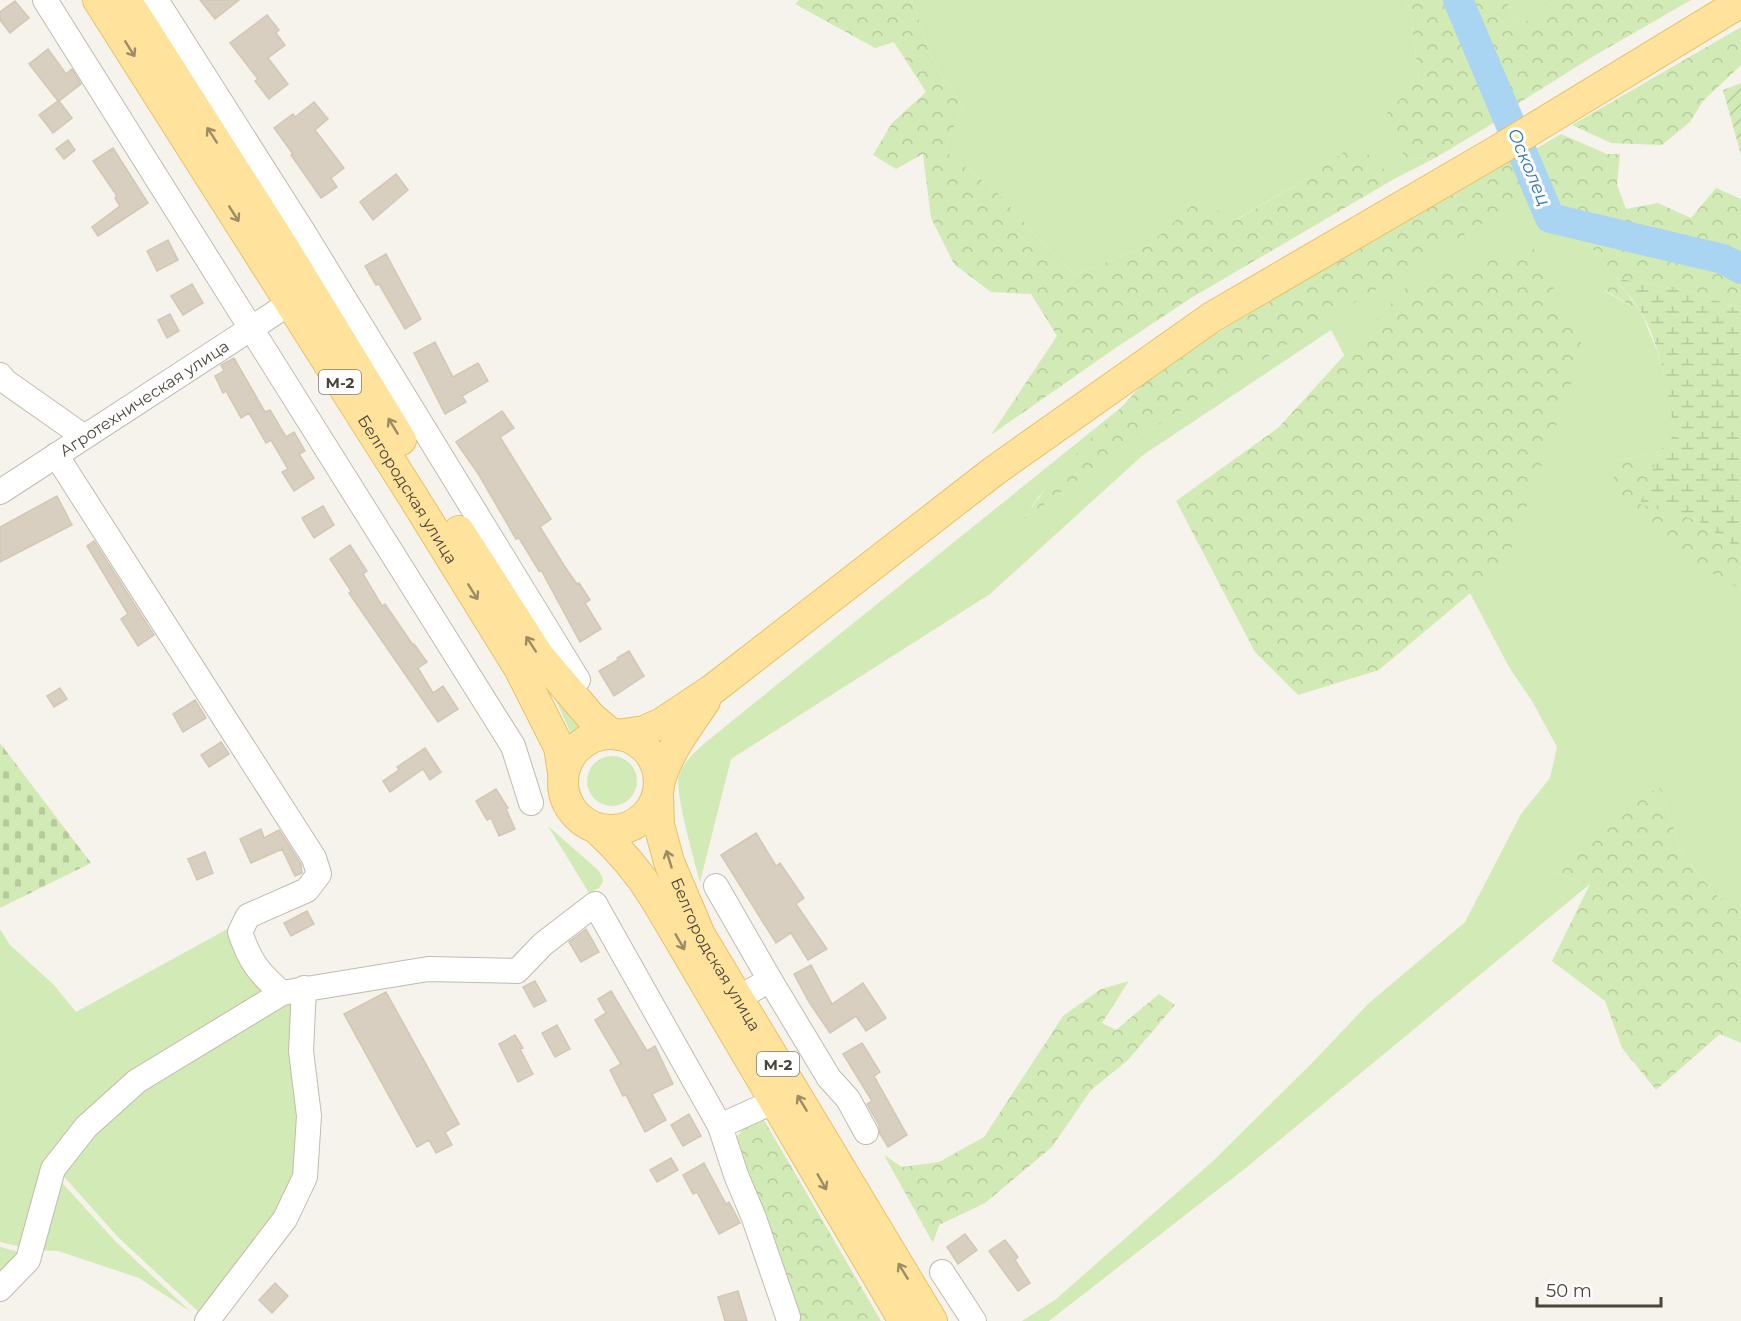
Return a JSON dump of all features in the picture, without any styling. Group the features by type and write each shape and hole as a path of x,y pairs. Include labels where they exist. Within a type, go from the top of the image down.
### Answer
{"main road":[{"name":"Белгородская улица","path":"98,0 519,668 559,747 564,773"},
{"name":"Белгородская улица","path":"126,0 294,241 429,485 539,656 591,717 614,735"},
{"path":"564,773 570,758 588,740 644,731 662,723 713,689 994,471 1212,317 1495,152 1741,2"},
{"path":"596,828 625,828 636,823 652,807 659,790 663,770 676,742 713,689"},
{"name":"М-2","path":"614,735 635,742 650,755 658,773 659,790"},
{"name":"М-2","path":"564,773 564,792 570,807 581,820 596,828"},
{"name":"Белгородская улица","path":"659,790 659,825 669,862 700,934 932,1321"},
{"name":"Белгородская улица","path":"596,828 639,872 904,1321"}],"street":[{"path":"45,0 513,746 531,803"},
{"path":"156,0 294,241 578,680"},
{"name":"Агротехническая улица","path":"0,492 290,303"},
{"path":"0,375 5,381 83,436"},
{"path":"56,455 314,858 319,874 307,890 248,916 240,932 248,957 265,979 293,990"},
{"path":"716,886 829,1078 848,1099 866,1132"},
{"path":"0,1289 28,1260 53,1169 86,1127 137,1081 293,990 428,969 517,971 543,944 595,904 720,1126 788,1317"},
{"path":"738,998 770,980"},
{"path":"207,1321 285,1219 304,1177 309,1116 293,990"},
{"path":"720,1126 775,1101"},
{"path":"942,1272 974,1321"}],"green space":[{"path":"799,0 912,0 933,63 963,108 943,149 998,193 1044,245 1075,275 1149,245 1198,200 1236,220 1310,177 1356,143 1394,179 1191,298 991,435 1057,336 1031,294 991,292 954,264 931,218 923,154 896,169 873,155 892,123 926,92 894,42 875,48 795,4"},
{"path":"912,0 1406,0 1410,8 1419,80 1406,159 1435,158 1394,179 1356,144 1310,177 1235,220 1198,201 1149,245 1075,275 1044,245 998,193 943,149 963,108 933,63"},
{"path":"1406,0 1449,0 1497,121 1435,158 1406,159 1384,116 1419,80 1410,8"},
{"path":"1470,0 1506,0 1518,27 1556,0 1691,0 1592,57 1514,106"},
{"path":"1506,0 1556,0 1518,27"},
{"path":"1741,27 1741,65 1703,101 1690,122 1662,145 1611,143 1572,125"},
{"path":"1741,83 1741,155 1723,90"},
{"path":"1561,134 1607,154 1620,154 1617,185 1626,209 1658,203 1691,218 1716,188 1741,199 1741,268 1734,264 1703,258 1741,277 1741,311 1699,293 1615,278 1641,312 1605,290 1605,264 1582,236 1542,216 1536,190 1129,443 1024,519 1069,461 1154,371 1514,154 1543,180 1532,151"},
{"path":"1537,189 1542,216 1582,236 1605,264 1605,291 1641,312 1658,353 1670,396 1674,435 1659,452 1616,461 1741,589 1741,913 1715,894 1682,854 1661,788 1550,871 1590,884 1247,1167 1049,1321 1022,1321 1055,1300 1213,1161 1368,1004 1465,922 1521,814 1550,778 1557,747 1532,701 1509,667 1331,330 1143,455 990,594 731,759 700,882 679,796 678,784 682,768 706,742 1129,401 1038,497 1025,518 1129,443"},
{"path":"1533,247 1584,349 1506,563 1379,670 1298,695 1255,652 1176,501 1278,428 1411,282"},
{"path":"1615,278 1699,293 1741,311 1741,551 1697,520 1640,504 1659,452 1674,435 1667,388 1654,339 1638,308"},
{"path":"1659,452 1641,504 1697,520 1741,551 1741,589 1667,549 1611,499 1616,461"},
{"path":"553,694 585,728 573,738"},
{"path":"0,743 91,863 0,908"},
{"path":"612,756 626,760 633,767 637,781 633,795 626,802 612,806 598,802 591,795 587,781 591,767 598,760"},
{"path":"1661,788 1682,854 1715,894 1741,913 1741,1043 1720,1034 1656,1090 1622,1048 1605,1001 1552,961 1590,884 1550,871 1620,803"},
{"path":"548,826 598,870 603,882 599,888 589,893"},
{"path":"242,921 276,992 84,1124 30,1249 0,1242 0,929 10,945 54,985 76,1012"},
{"path":"1129,981 1102,1023 1116,1030 1159,994 1175,1005 1128,1060 1091,1090 1052,1147 985,1203 939,1225 933,1243 884,1155 902,1167 939,1162 984,1137 1063,1016 1101,989"},
{"path":"294,995 299,1177 204,1317 119,1238 57,1169 139,1086"},
{"path":"750,1120 764,1120 881,1321 788,1321 732,1143"},
{"path":"54,1174 116,1242 191,1312 139,1278 58,1251 34,1250"},
{"path":"0,1247 27,1254 0,1284"}],"building":[{"path":"200,0 239,0 215,19"},
{"path":"15,1 29,18 10,33 0,20 0,12"},
{"path":"267,15 279,30 276,33 285,45 268,58 288,84 269,99 255,81 258,79 230,43"},
{"path":"48,49 66,74 72,69 81,84 59,101 72,118 53,133 39,115 58,101 29,64"},
{"path":"314,102 328,119 315,130 344,168 331,178 337,187 321,198 274,128 293,114 295,117"},
{"path":"68,140 75,150 64,159 56,149"},
{"path":"113,148 148,203 98,236 92,227 120,206 115,198 117,196 93,161"},
{"path":"396,174 408,190 373,220 360,202"},
{"path":"168,240 178,260 157,271 147,251"},
{"path":"386,254 421,319 405,329 379,284 376,285 365,266"},
{"path":"192,284 203,303 183,315 171,296"},
{"path":"170,314 179,331 167,338 158,320"},
{"path":"435,342 453,377 478,363 488,381 462,396 466,402 445,414 414,353"},
{"path":"234,358 265,412 270,410 286,437 294,432 305,451 299,454 314,478 294,491 282,472 288,469 271,440 266,443 249,413 241,418 226,391 223,393 215,376 224,371 221,365"},
{"path":"502,411 514,428 500,437 551,519 540,527 567,570 590,600 585,603 601,629 580,642 541,570 539,571 519,538 516,539 479,475 456,442"},
{"path":"57,496 72,525 0,562 0,527"},
{"path":"323,506 334,525 314,538 302,518"},
{"path":"94,541 154,635 138,646 121,619 128,614 87,546"},
{"path":"350,545 367,571 363,574 382,606 385,604 427,662 418,668 433,693 443,686 458,709 438,722 349,593 351,591 330,559"},
{"path":"629,651 644,676 614,696 599,671"},
{"path":"60,688 67,699 54,707 47,696"},
{"path":"195,700 206,718 183,732 173,714"},
{"path":"221,742 229,754 209,767 201,755"},
{"path":"425,748 441,772 430,780 423,769 390,792 383,781 399,770 397,767"},
{"path":"496,789 508,808 506,809 515,829 499,836 491,818 487,820 476,801"},
{"path":"261,829 264,838 279,830 301,864 302,873 295,876 282,849 251,863 240,839"},
{"path":"756,833 776,866 780,863 804,898 796,904 827,949 808,960 791,933 776,943 721,855"},
{"path":"205,852 213,873 197,880 188,859"},
{"path":"307,911 314,924 291,936 284,923"},
{"path":"586,929 599,952 581,962 569,942"},
{"path":"811,965 832,1004 863,983 886,1018 866,1031 856,1016 830,1033 794,974"},
{"path":"535,981 546,1001 534,1007 523,987"},
{"path":"611,991 647,1051 655,1046 673,1084 652,1094 666,1120 645,1132 610,1070 621,1064 595,1020 606,1013 598,999"},
{"path":"386,992 459,1124 445,1132 452,1145 436,1153 429,1140 417,1147 344,1014"},
{"path":"557,1025 570,1049 555,1057 542,1033"},
{"path":"515,1035 523,1048 520,1049 533,1074 518,1082 499,1044"},
{"path":"862,1043 880,1072 874,1076 907,1135 888,1147 867,1104 872,1101 843,1054"},
{"path":"689,1114 701,1136 683,1146 671,1125"},
{"path":"671,1158 678,1170 657,1182 650,1170"},
{"path":"704,1163 726,1204 729,1202 740,1223 719,1234 697,1192 693,1194 683,1175"},
{"path":"965,1234 977,1250 958,1264 947,1247"},
{"path":"1005,1240 1018,1257 1015,1260 1030,1283 1018,1291 989,1251"},
{"path":"275,1283 288,1296 272,1313 259,1300"},
{"path":"738,1291 747,1321 725,1321 718,1297"}],"waterway":[{"name":"Осколец","path":"1458,0 1550,218 1723,259 1741,269"}]}
